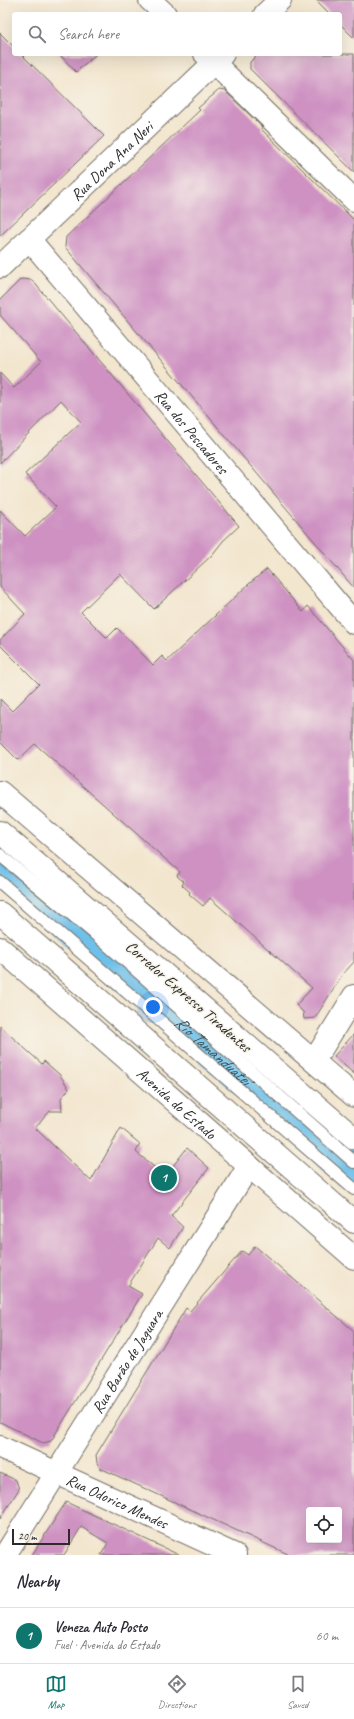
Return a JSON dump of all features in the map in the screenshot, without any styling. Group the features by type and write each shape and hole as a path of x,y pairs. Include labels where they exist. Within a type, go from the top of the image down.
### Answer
{"main road":[{"path":"150,0 163,12"},
{"path":"267,12 280,0"},
{"path":"214,57 354,200"},
{"name":"Rua Dona Ana Neri","path":"0,267 214,57"},
{"name":"Rua dos Pescadores","path":"29,239 354,623"},
{"path":"0,792 314,1060 354,1096"},
{"path":"0,832 354,1138"},
{"name":"Avenida do Estado","path":"0,913 354,1222"},
{"name":"Avenida do Estado","path":"0,948 354,1258"},
{"path":"314,1060 354,996"},
{"name":"Rua Barão de Jaguara","path":"5,1555 249,1166"},
{"name":"Rua Odorico Mendes","path":"0,1447 56,1473 199,1548 235,1555"}],"lane":[{"name":"Corredor Expresso Tiradentes","path":"0,855 94,933 354,1162"},
{"path":"0,882 354,1189"}],"building":[{"path":"316,0 354,0 354,38 342,26 342,12 328,12"},
{"path":"0,33 12,45 12,56 23,56 104,136 0,236"},
{"path":"342,54 354,54 354,172 250,69 250,62 256,56 342,56"},
{"path":"61,56 94,56 76,72"},
{"path":"219,90 225,91 262,127 261,129 354,220 354,588 65,247 66,237 200,110 198,108"},
{"path":"21,279 32,280 239,526 223,541 212,555 154,609 120,574 81,612 107,638 117,628 153,665 162,656 167,661 250,583 267,569 303,612 308,606 354,660 354,962 342,975 315,1018 304,1019 303,1012 296,1005 312,988 210,898 203,906 189,894 190,892 182,885 184,882 177,876 180,872 35,744 18,760 0,742 0,699 12,711 39,684 0,645 0,640 25,614 0,587 0,510 25,536 56,507 25,474 81,422 61,400 0,463 0,373 14,388 41,362 0,315 0,300"},
{"path":"0,1026 42,1064 44,1061 60,1075 69,1089 61,1098 62,1111 50,1111 35,1128 91,1181 121,1128 140,1144 136,1152 165,1176 187,1148 209,1168 171,1216 183,1227 170,1248 158,1238 128,1286 142,1294 51,1441 43,1443 0,1422"},
{"path":"354,1034 354,1074 334,1056"},
{"path":"255,1246 354,1331 354,1555 290,1555 100,1468 97,1463 96,1455 186,1308 190,1311 242,1251 248,1255"},
{"path":"0,1473 16,1480 19,1489 0,1519"},
{"path":"66,1502 179,1555 101,1555 108,1543 81,1527 64,1555 32,1555"}],"waterway":[{"name":"Rio Tamanduateí","path":"0,864 354,1174"}],"place":[{"name":"Veneza Auto Posto","path":"164,1178"}]}
